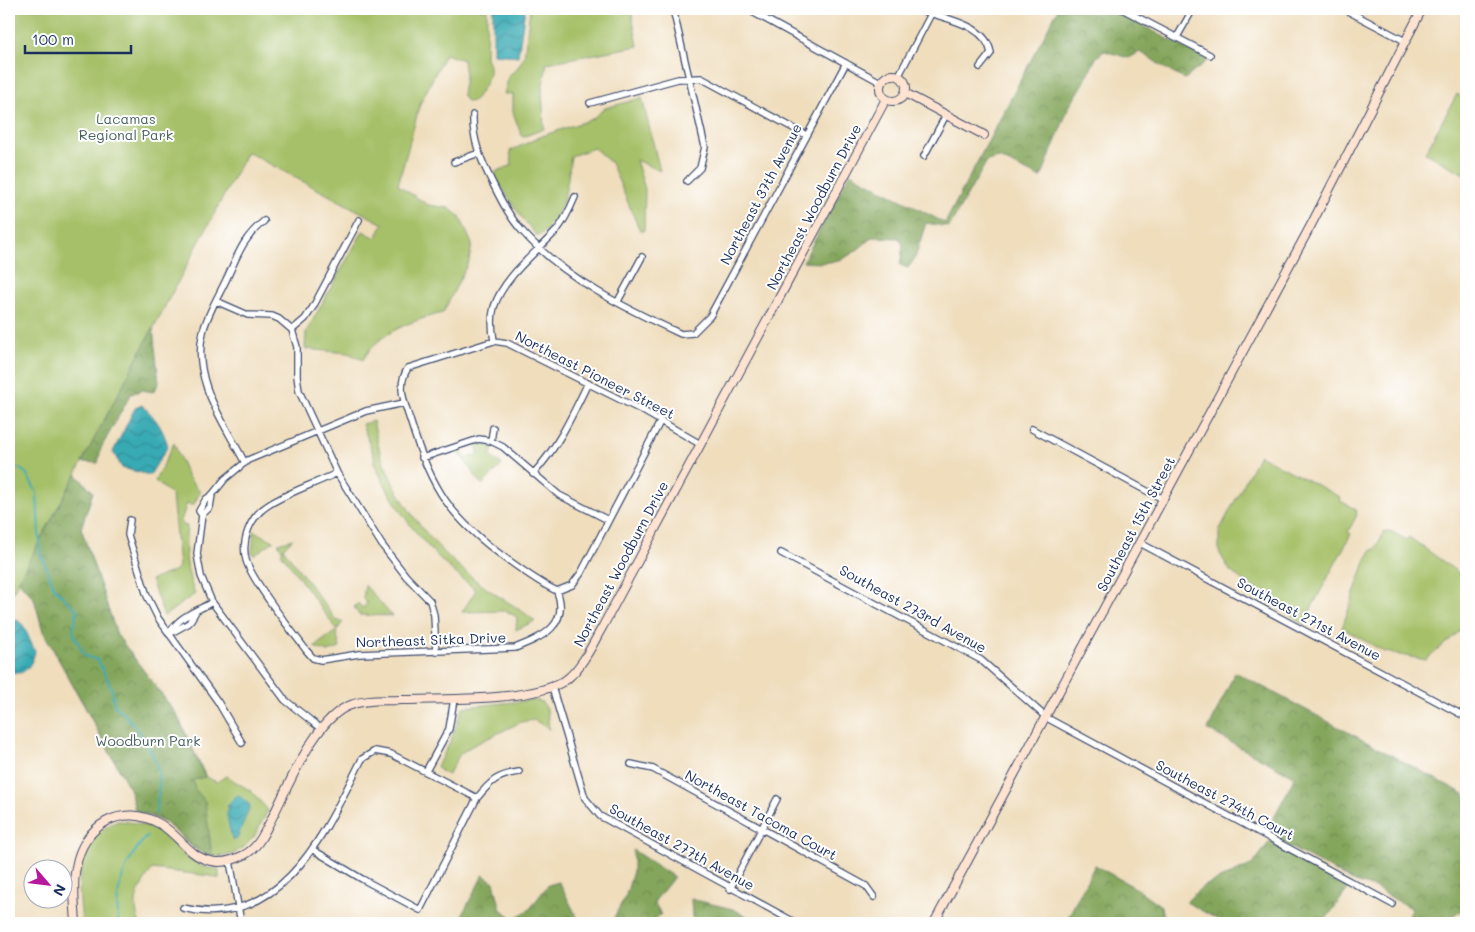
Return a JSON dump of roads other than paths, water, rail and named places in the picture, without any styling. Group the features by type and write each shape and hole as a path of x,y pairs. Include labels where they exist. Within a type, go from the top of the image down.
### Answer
{"street":[{"path":"673,9 705,147 700,168 687,181"},
{"path":"747,9 882,83"},
{"path":"919,9 961,24 984,37 990,44 991,54 980,68"},
{"path":"1122,9 1210,55"},
{"path":"1178,38 1192,9"},
{"path":"1344,9 1405,42"},
{"name":"Southeast 15th Street","path":"934,923 1047,718 1359,135 1422,9"},
{"path":"898,77 931,14"},
{"name":"Northeast 37th Avenue","path":"618,301 681,334 693,334 710,316 846,63"},
{"path":"590,103 690,77 707,80 806,135"},
{"path":"887,77 898,77 905,84 905,94 897,101 886,99 880,90 882,83 887,77"},
{"path":"905,94 984,135"},
{"name":"Northeast Woodburn Drive","path":"230,861 244,855 260,840 320,728 334,714 352,704 368,701 454,699 536,692 552,687 568,678 585,657 886,99"},
{"path":"473,115 472,130 479,153 502,201 522,231 538,248 571,275 618,301 642,257"},
{"path":"924,156 946,115"},
{"path":"454,162 479,153"},
{"path":"494,341 492,324 494,306 507,284 538,248 557,230 568,214 574,196"},
{"path":"292,330 305,319 313,307 358,220"},
{"path":"245,463 205,387 200,366 203,331 216,301 248,234 264,221"},
{"path":"216,301 248,316 272,316 279,319 292,330 297,347 299,391 337,473 392,560 430,602 434,615 436,652"},
{"name":"Northeast Pioneer Street","path":"557,591 480,540 447,505 422,458 404,403 400,385 408,368 494,341 518,347 700,444"},
{"path":"533,474 549,457 563,435 588,383"},
{"path":"320,728 284,700 212,602 201,576 197,554 202,516 199,510 202,503 212,495 224,479 245,463 317,430 366,411 404,403"},
{"path":"557,591 566,589 575,582 660,422"},
{"path":"492,441 493,428"},
{"path":"1032,429 1145,490 1159,497 1165,497"},
{"path":"422,458 479,440 492,441 502,447 559,495 608,520"},
{"name":"Northeast Sitka Drive","path":"337,473 267,506 257,515 245,539 245,552 251,571 313,658 321,660 359,654 507,650 539,639 557,623 560,606 557,591"},
{"path":"130,520 128,535 147,596 158,618 218,702 242,743"},
{"name":"Southeast 271st Avenue","path":"1140,543 1466,717"},
{"name":"Southeast 273rd Avenue","path":"782,553 981,660 1047,718"},
{"path":"169,634 189,623 195,613 212,602"},
{"name":"Southeast 277th Avenue","path":"552,687 585,798 591,807 612,825 796,923"},
{"path":"426,771 449,729 454,699"},
{"name":"Southeast 274th Court","path":"1047,718 1392,904"},
{"path":"293,882 314,851 362,759 368,754 383,751 477,798"},
{"name":"Northeast Tacoma Court","path":"631,764 647,767 762,829 866,886 874,897"},
{"path":"314,851 420,910 477,798 490,782 503,774 519,772"},
{"path":"730,889 777,799"},
{"path":"76,923 74,882 76,865 90,834 96,826 107,820 129,815 149,818 169,830 188,850 210,861 230,861 241,923"},
{"path":"183,908 205,915 240,914 256,909"}],"water":[{"path":"493,9 525,9 518,56 493,54"},
{"path":"142,405 158,423 168,446 150,475 122,468 113,452 135,408"},
{"path":"15,618 23,625 35,651 29,666 18,673 9,669 9,628"},
{"path":"238,795 250,805 237,839 232,839 227,809 232,799"}],"waterway":[{"path":"9,462 26,473 37,493 40,552 55,589 77,610 73,633 85,656 98,660 112,690 114,705 134,726 155,760 159,779 156,813"},
{"path":"119,923 119,888 132,855 147,836"}],"park label":[{"name":"Lacamas Regional Park","path":"126,128"},
{"name":"Woodburn Park","path":"148,741"}]}
